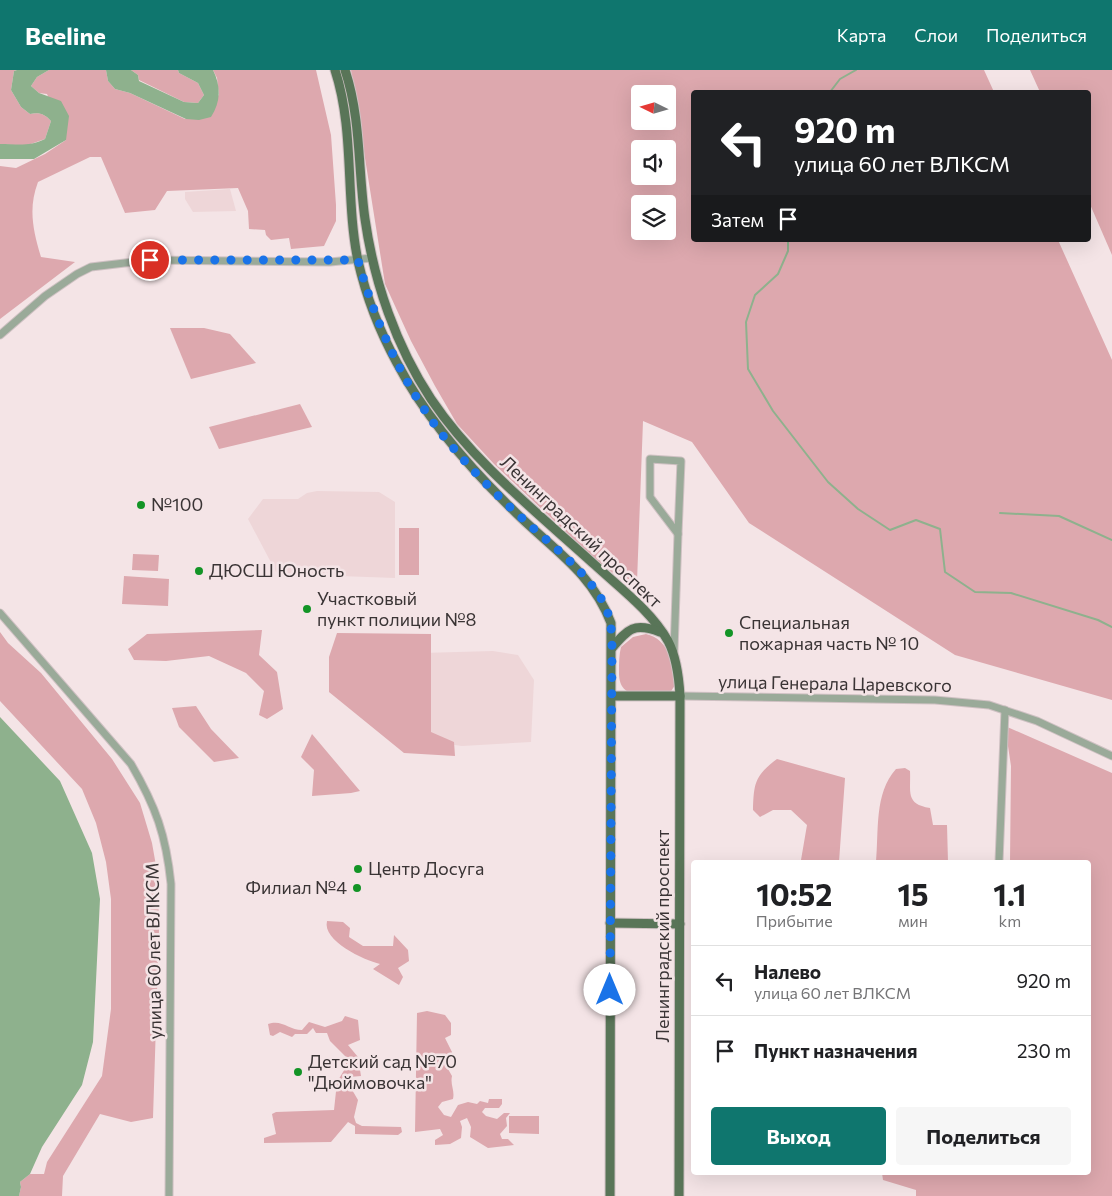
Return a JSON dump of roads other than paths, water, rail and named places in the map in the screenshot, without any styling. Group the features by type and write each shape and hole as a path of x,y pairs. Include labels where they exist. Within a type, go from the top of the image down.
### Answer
{"main road":[{"name":"Ленинградский проспект","path":"335,70 343,101 358,260 380,327 397,364 417,398 446,438 512,510 583,576 603,601 611,623 610,1196"},
{"name":"Ленинградский проспект","path":"345,70 356,123 365,219 372,258 398,334 428,393 457,433 516,493 640,606 662,633 673,654 678,673 680,696 679,1196"},
{"path":"612,648 626,632 634,628 643,626 662,633"},
{"path":"612,696 680,696"},
{"path":"610,924 680,924"}],"street":[{"path":"0,335 45,296 77,274 91,267 150,260 358,260 372,258"},
{"path":"673,654 682,461 650,460 650,497 678,534"},
{"name":"улица 60 лет ВЛКСМ","path":"0,613 131,764 147,792 161,825 168,852 171,884 169,1196"},
{"name":"улица Генерала Царевского","path":"680,696 935,700 989,705 1037,721 1112,756"},
{"path":"999,860 1005,710"}],"waterway":[{"path":"832,90 840,79 856,70"},
{"path":"788,242 788,251 778,274 755,295 746,322 748,369 773,411 828,482 858,509 890,530 916,520 940,529 945,572 975,592 1011,593 1098,620 1112,627"},
{"path":"1000,513 1059,516 1112,540"}],"place":[{"name":"№100","path":"141,505"},
{"name":"ДЮСШ Юность","path":"199,571"},
{"name":"Участковый пункт полиции №8","path":"307,609"},
{"name":"Специальная пожарная часть № 10","path":"729,633"},
{"name":"Центр Досуга","path":"358,869"},
{"name":"Филиал №4","path":"357,888"},
{"name":"Детский сад №70 \"Дюймовочка\"","path":"298,1072"}]}
